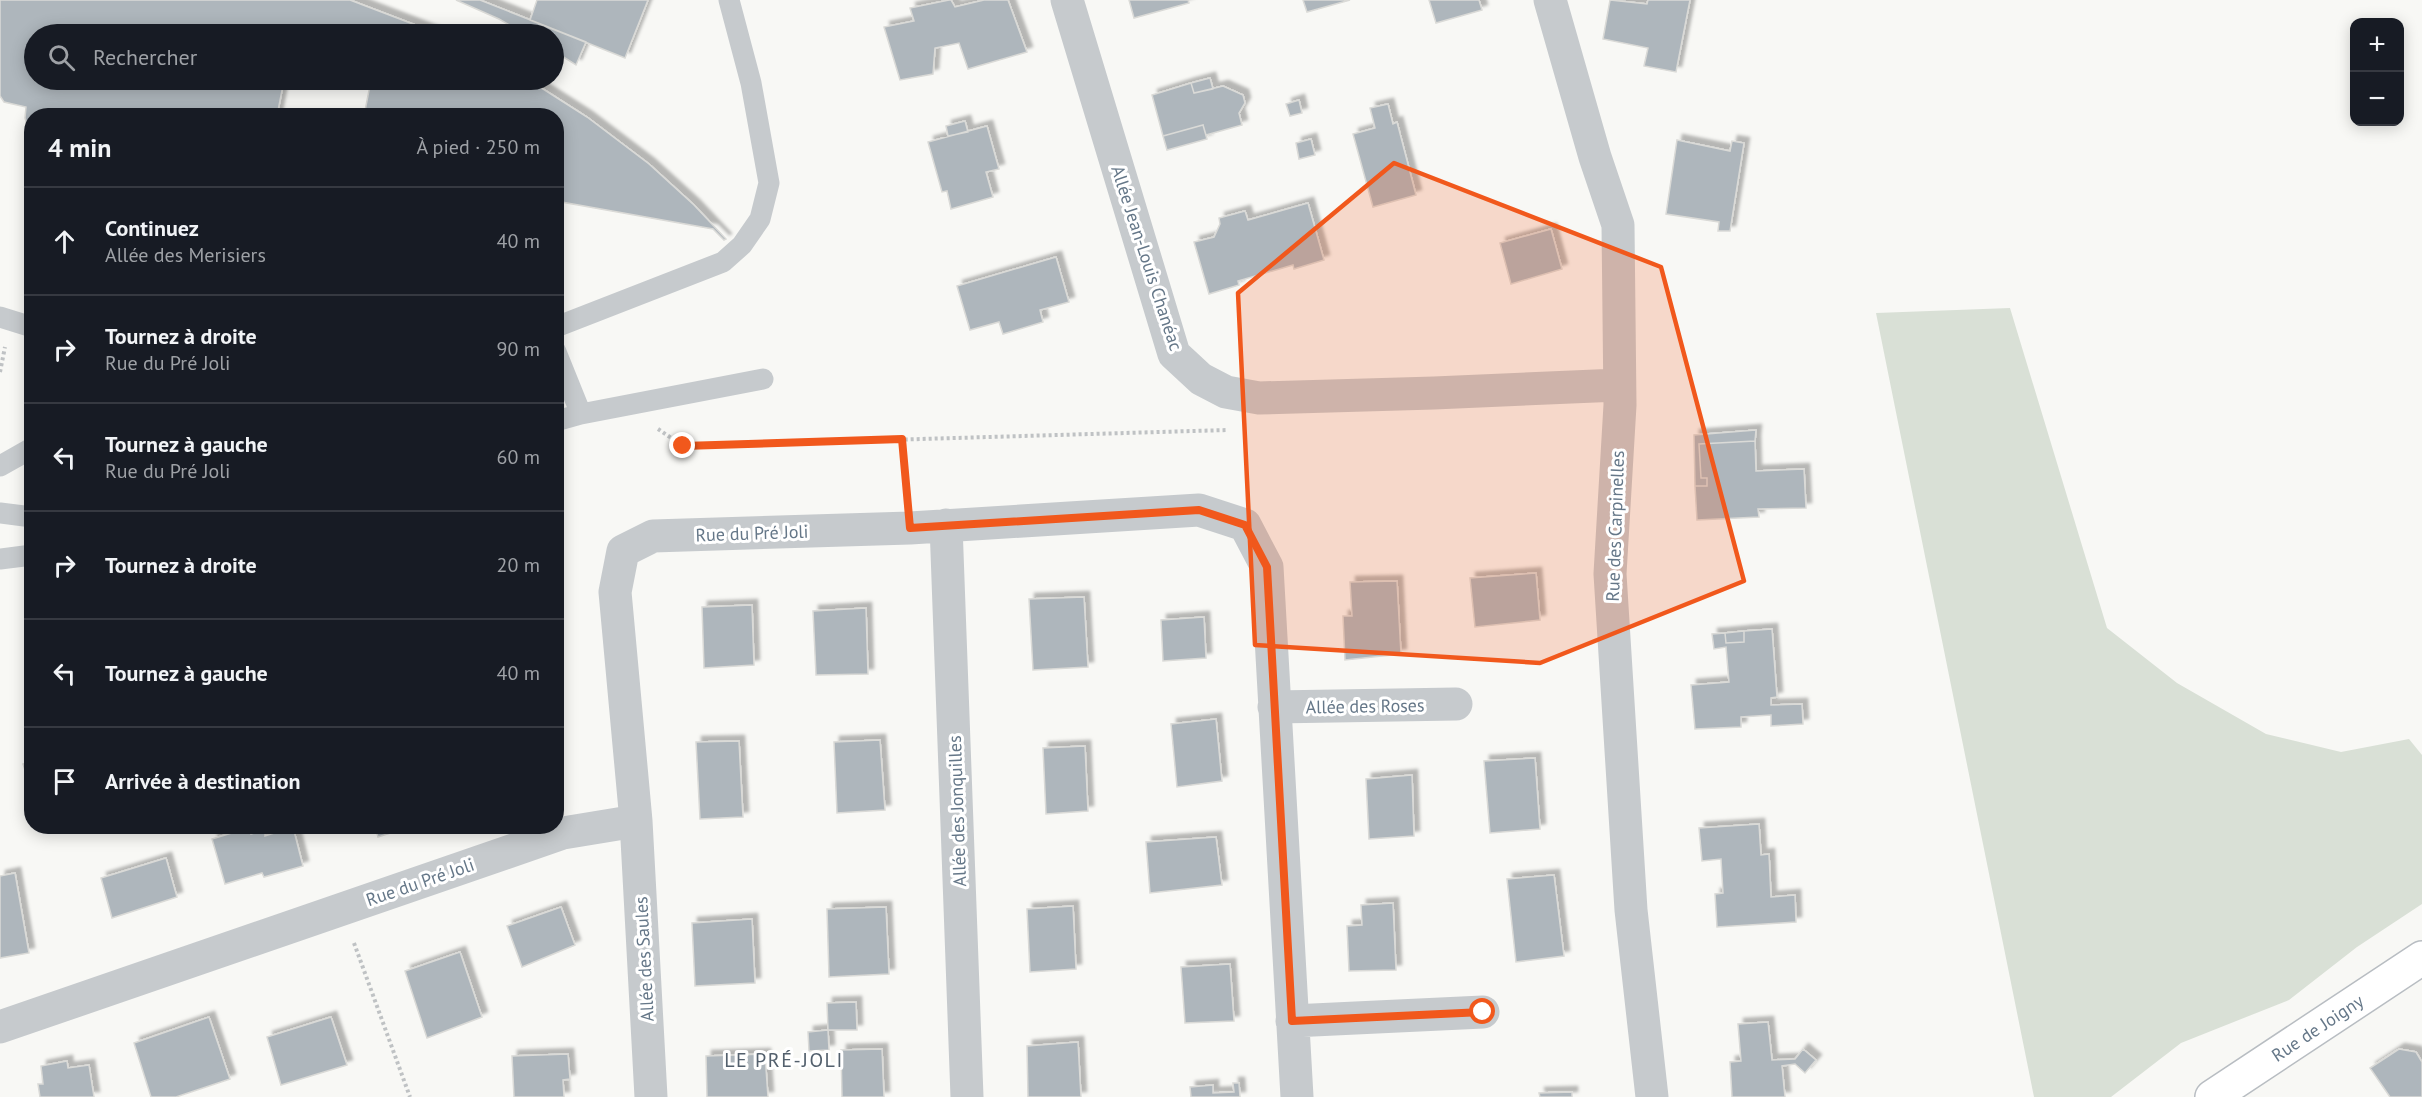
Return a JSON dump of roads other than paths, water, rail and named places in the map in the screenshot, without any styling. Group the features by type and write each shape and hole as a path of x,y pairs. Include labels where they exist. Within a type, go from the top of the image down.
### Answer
{"main road":[{"name":"Rue de Joigny","path":"2212,1097 2420,965"}],"street":[{"name":"Allée Jean-Louis Chanéac","path":"1067,0 1174,354 1201,379 1226,392 1259,398 1619,385"},
{"name":"Rue des Carpinelles","path":"1550,0 1595,157 1618,225 1619,385 1610,574 1631,910 1652,1097"},
{"name":"Rue du Pré Joli","path":"564,833 636,821 615,592 623,551 653,536 910,528 1199,510 1245,525 1267,567 1298,1097"},
{"name":"Allée des Jonquilles","path":"946,525 967,1097"},
{"name":"Allée des Roses","path":"1274,707 1456,704"},
{"name":"Allée des Saules","path":"636,821 651,1097"},
{"name":"Rue du Pré Joli","path":"0,1027 560,834"},
{"path":"1292,1021 1483,1012"}],"lane":[{"path":"564,324 723,262 742,245 760,219 769,183 751,83 729,0"},
{"path":"0,317 24,324"},
{"path":"564,372 581,414"},
{"path":"564,419 619,405 763,379"},
{"path":"0,466 24,452"},
{"path":"0,513 24,515"},
{"path":"0,558 24,556"}],"district":[{"name":"LE PRÉ-JOLI","path":"784,1060"}]}
